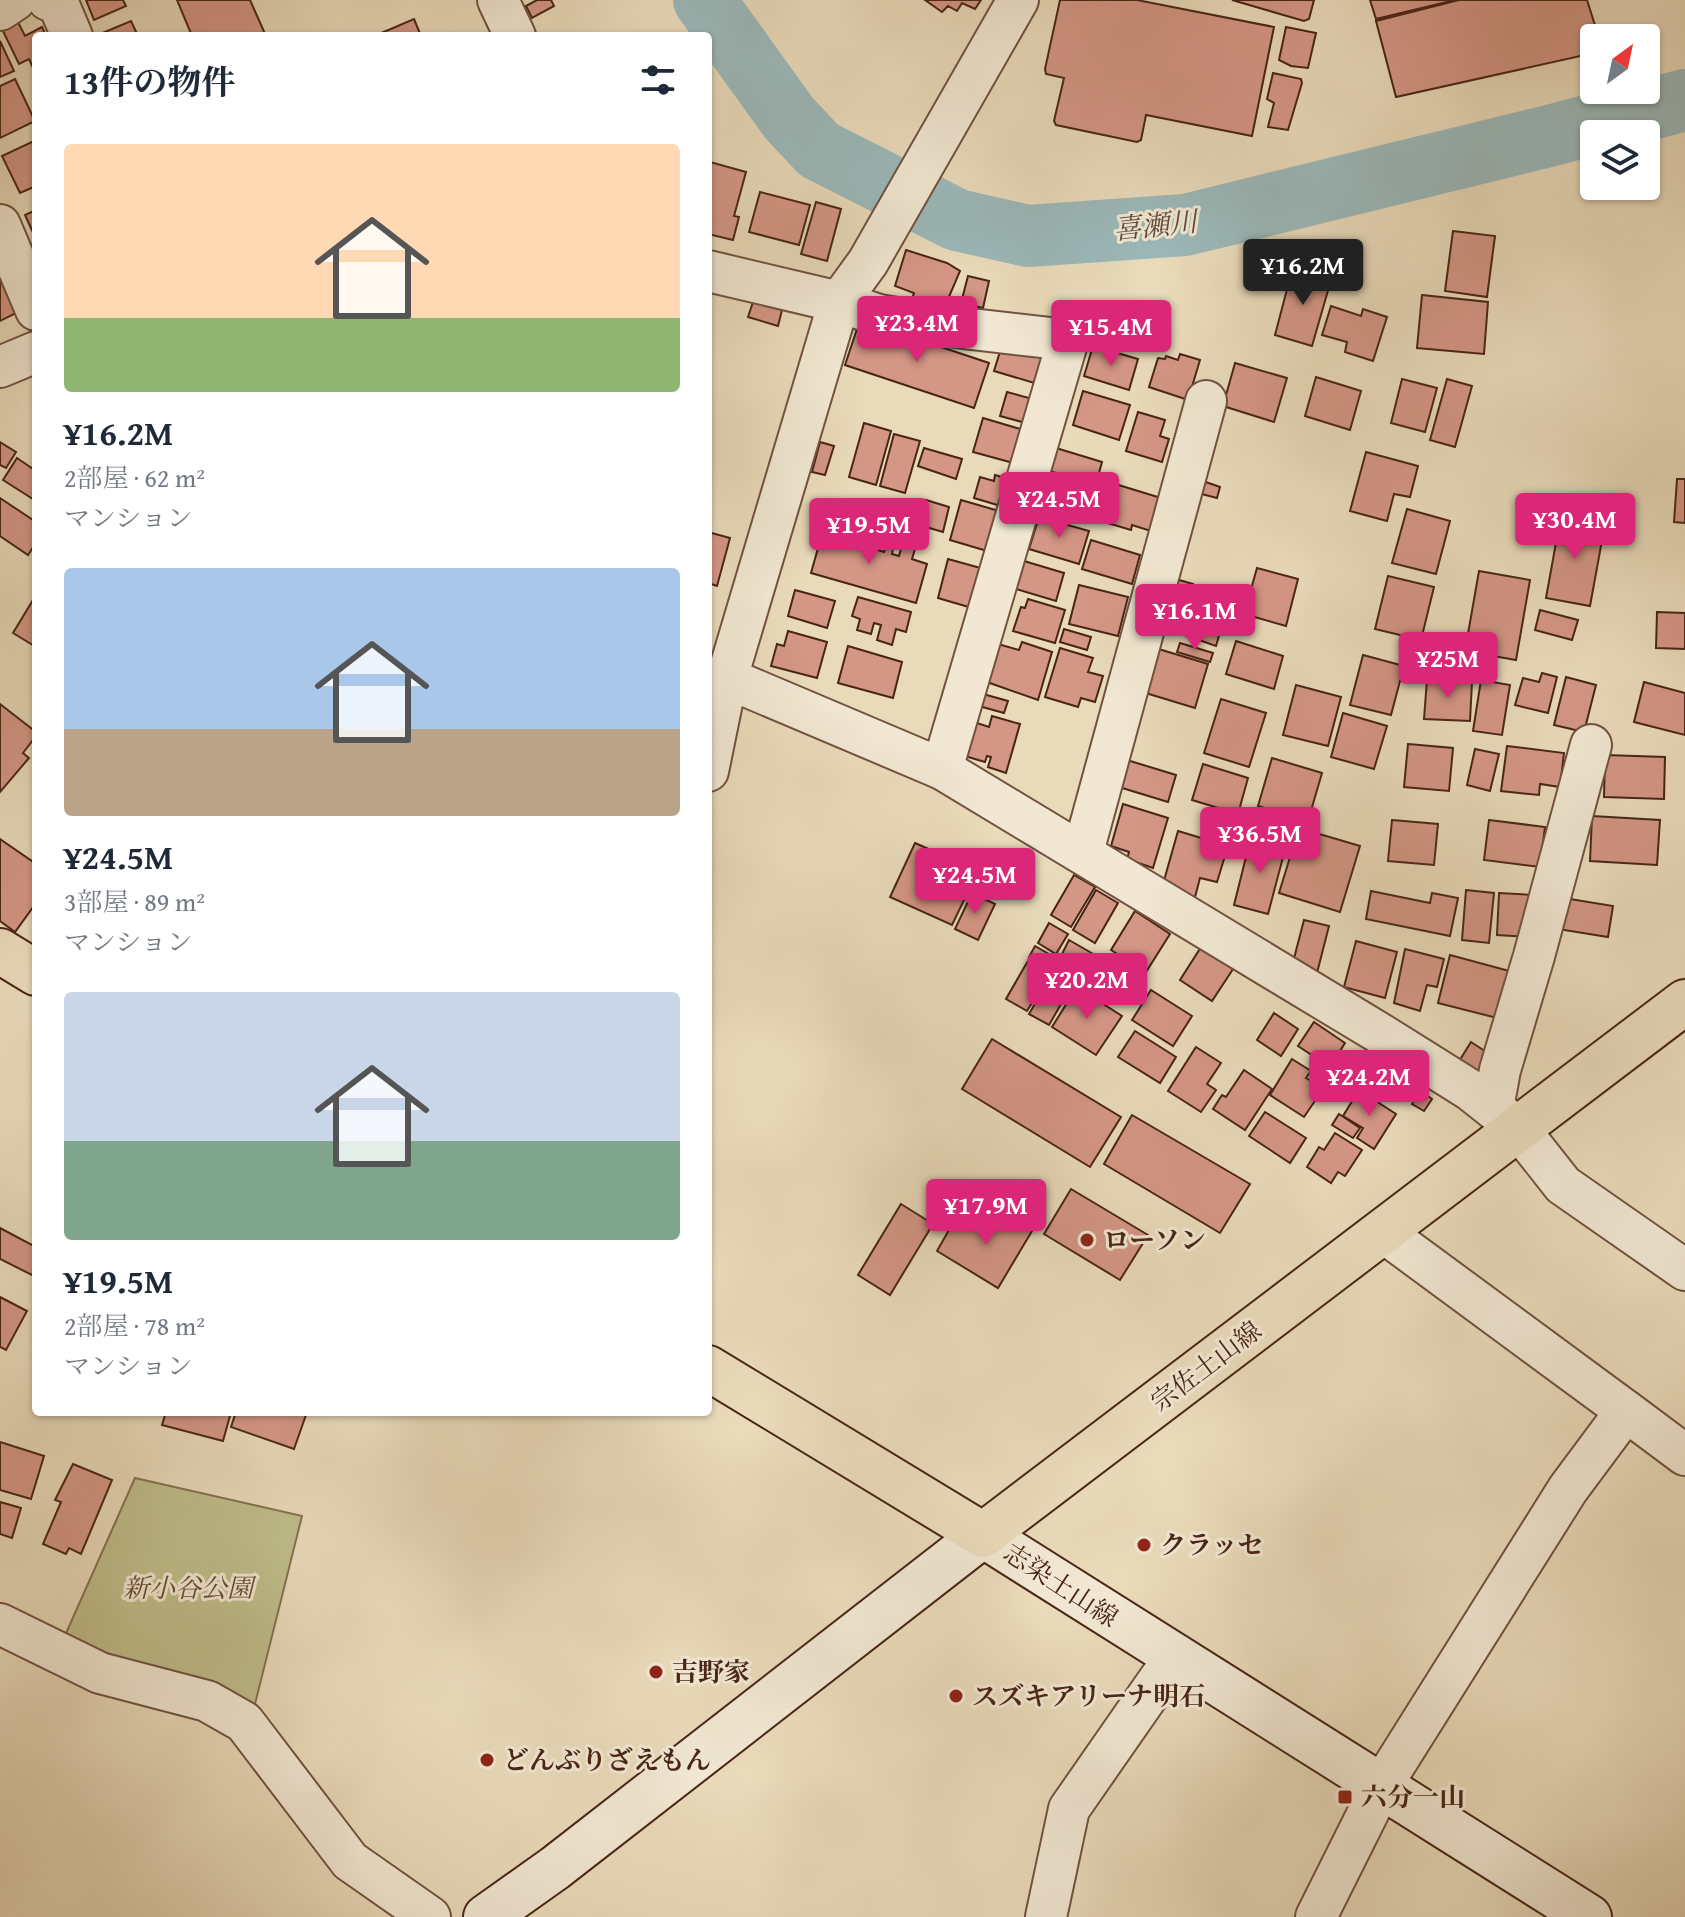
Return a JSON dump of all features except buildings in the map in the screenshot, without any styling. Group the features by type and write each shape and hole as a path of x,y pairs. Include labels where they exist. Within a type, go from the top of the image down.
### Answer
{"main road":[{"path":"0,951 32,971"},
{"name":"宗佐土山線","path":"983,1535 1383,1232 1505,1118 1685,1002"},
{"path":"712,1370 983,1535"},
{"name":"志染土山線","path":"486,1917 555,1868 983,1535 1589,1917"}],"street":[{"path":"0,10 15,0"},
{"path":"48,0 58,3 70,32"},
{"path":"498,0 513,32"},
{"path":"712,751 727,678 839,302 868,262 1018,0"},
{"path":"0,225 32,301"},
{"path":"712,272 839,302 879,315 1068,340 942,769"},
{"path":"0,367 32,354"},
{"path":"1083,852 1118,660 1168,487 1206,401"},
{"path":"727,678 942,769 1376,1031 1470,1090 1505,1118 1563,1185 1685,1270"},
{"path":"1505,1118 1500,1070 1591,745"},
{"path":"1383,1232 1685,1455"},
{"path":"1316,1917 1382,1785 1568,1489 1626,1411"},
{"path":"0,1624 100,1673 207,1701 244,1722 350,1861 430,1917"},
{"path":"1046,1917 1069,1809 1174,1658"}],"green space":[{"name":"新小谷公園","path":"135,1478 302,1516 252,1716 63,1640"}],"waterway":[{"name":"喜瀬川","path":"704,0 789,118 819,150 957,220 1028,236 1185,225 1685,100"}],"place":[{"name":"ローソン","path":"1087,1240"},
{"name":"クラッセ","path":"1144,1545"},
{"name":"吉野家","path":"656,1672"},
{"name":"スズキアリーナ明石","path":"956,1696"},
{"name":"どんぶりざえもん","path":"487,1760"},
{"name":"六分一山","path":"1345,1797"}]}
